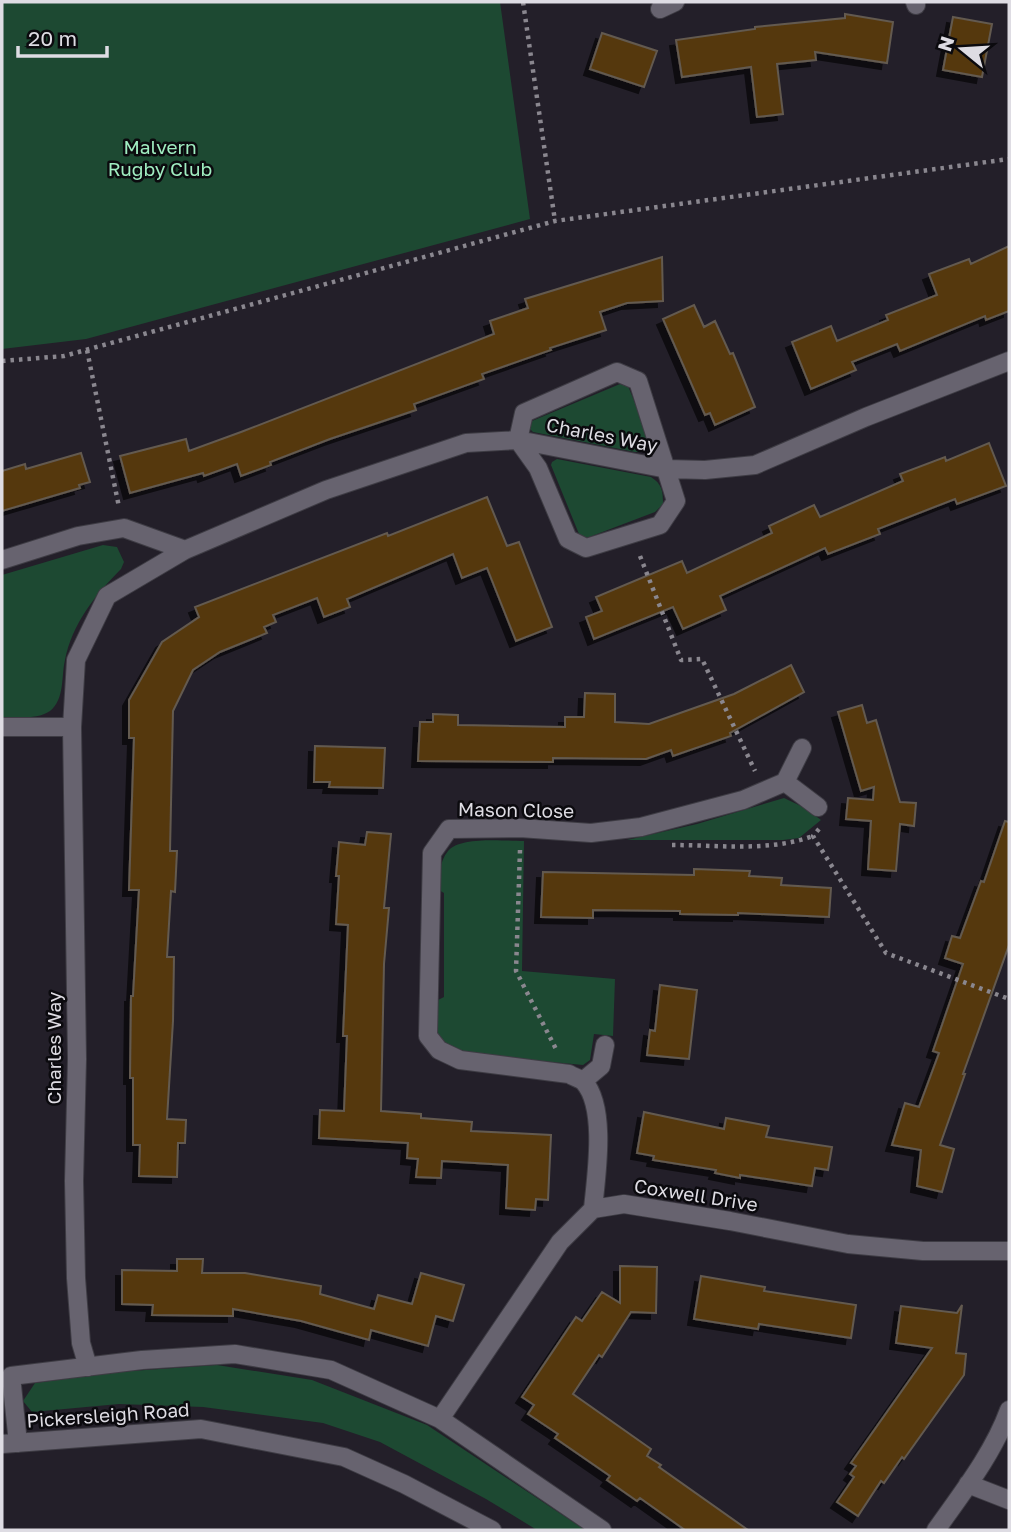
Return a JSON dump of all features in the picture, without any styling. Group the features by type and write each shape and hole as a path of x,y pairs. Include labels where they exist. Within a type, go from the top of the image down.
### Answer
{"street":[{"name":"Charles Way","path":"88,1367 81,1343 76,1278 74,1181 77,1059 72,727 76,660 107,596 185,550 326,490 466,443 518,440 667,469 705,470 755,465 866,417 1009,361"},
{"path":"617,372 638,381 676,502 660,524 586,548 569,539 538,468 518,440 524,413 617,372"},
{"path":"2,560 78,536 124,528 185,550"},
{"path":"2,727 72,727"},
{"path":"802,748 785,782 818,807"},
{"name":"Mason Close","path":"576,1078 460,1060 439,1049 428,1036 432,853 449,829 520,828 591,832 642,827 721,807 785,782"},
{"path":"440,1419 560,1242 593,1209 599,1143 592,1096 576,1078 601,1066 605,1045"},
{"name":"Coxwell Drive","path":"593,1209 624,1204 848,1244 923,1251 1009,1251"},
{"path":"10,1443 11,1376 142,1360 235,1354 331,1370 440,1419 602,1530"},
{"path":"936,1530 968,1484 1003,1426 1009,1410"},
{"name":"Pickersleigh Road","path":"10,1443 201,1429 344,1457 404,1484 492,1530"},
{"path":"968,1484 1009,1500"}],"path":[{"path":"523,2 555,221"},
{"path":"2,361 64,356 555,221 1009,159"},
{"path":"87,350 124,528"},
{"path":"631,533 681,660 702,659 765,791"},
{"path":"670,845 793,844 813,836 828,820 818,807"},
{"path":"520,828 516,971 576,1078"},
{"path":"813,836 886,953 1009,999"}],"green space":[{"name":"Malvern Rugby Club","path":"2,2 500,2 530,219 86,339 2,349"},
{"path":"620,384 628,386 649,437 649,444 642,452 533,432 529,428 532,421"},
{"path":"557,459 651,477 661,488 663,504 655,512 584,539 579,534 551,465"},
{"path":"103,545 117,547 124,562 86,611 73,634 55,706 39,716 2,717 2,575"},
{"path":"784,798 805,808 821,820 799,838 783,840 627,840 697,824"},
{"path":"483,840 524,841 522,971 615,979 613,1036 594,1034 590,1060 583,1065 460,1053 441,1042 436,1034 438,1000 444,997 444,893 437,889 443,860 448,851 462,843"},
{"path":"217,1365 312,1380 427,1425 585,1530 537,1530 486,1499 380,1442 323,1423 203,1407 119,1404 32,1412 23,1401 35,1383 117,1372"}],"building":[{"path":"845,14 893,22 887,63 815,52 816,60 777,64 783,114 757,117 751,67 682,77 676,40 755,27 845,18"},
{"path":"953,17 992,24 982,77 943,70"},
{"path":"602,33 657,51 644,87 590,69"},
{"path":"1009,246 1009,311 986,320 985,316 900,351 897,344 852,362 856,370 811,389 792,342 831,326 837,341 888,320 886,315 937,295 929,274 969,259 971,264"},
{"path":"662,257 663,301 627,303 600,312 606,330 482,374 484,379 414,404 416,410 330,439 241,476 237,464 204,476 203,473 130,493 120,456 186,439 189,451 241,432 494,334 490,321 528,308 525,299"},
{"path":"694,305 704,327 715,321 730,354 733,353 755,407 715,425 710,413 705,415 663,319"},
{"path":"989,443 1006,486 957,504 955,499 878,529 880,534 828,554 825,548 720,596 726,610 683,629 673,607 594,639 586,617 602,611 596,597 682,561 687,573 772,533 769,526 814,505 820,517 903,481 900,474 945,457 946,461"},
{"path":"81,453 90,482 79,485 80,488 2,511 2,471 25,464 26,469"},
{"path":"487,497 507,546 519,542 552,627 516,641 487,568 462,578 453,554 347,599 350,607 324,617 317,598 273,615 276,622 264,627 267,633 220,652 193,670 173,711 170,851 177,851 175,892 171,891 167,957 174,957 167,1119 186,1120 185,1143 178,1143 177,1177 139,1176 140,1145 133,1145 133,1078 130,1078 131,996 139,890 129,890 134,738 129,738 129,700 162,642 199,617 195,607"},
{"path":"791,665 804,692 730,733 731,736 673,756 671,750 646,759 553,758 553,762 418,761 420,722 433,722 433,714 458,715 458,725 565,727 565,717 584,717 585,693 615,694 615,722 649,724 734,694"},
{"path":"862,705 867,723 876,720 900,802 916,803 914,826 900,824 896,871 868,869 871,821 846,819 848,798 873,800 874,787 861,791 838,712"},
{"path":"315,746 385,748 383,788 329,787 330,782 314,782"},
{"path":"1005,821 1009,822 1009,945 940,1145 954,1149 942,1192 917,1186 921,1150 892,1145 905,1103 919,1107 939,1053 933,1051 963,964 945,958 952,936 960,938 981,881 984,882"},
{"path":"367,832 391,834 384,908 389,908 384,964 381,1111 421,1114 421,1118 472,1122 471,1131 551,1135 548,1200 536,1199 535,1210 506,1208 508,1165 442,1161 441,1178 416,1177 418,1159 407,1158 408,1143 319,1138 320,1110 344,1111 347,1036 343,1036 348,925 336,924 339,842 365,845"},
{"path":"694,869 750,871 749,876 782,878 781,885 831,888 829,917 593,910 593,918 541,917 543,872 694,875"},
{"path":"660,985 697,990 689,1059 647,1055 650,1030 655,1031"},
{"path":"644,1112 724,1129 726,1118 769,1126 766,1137 832,1147 828,1170 815,1168 812,1186 740,1175 740,1178 715,1173 716,1170 653,1160 654,1156 637,1153"},
{"path":"177,1259 203,1259 202,1273 245,1273 321,1286 320,1294 374,1309 378,1295 412,1304 421,1273 464,1285 453,1321 436,1316 428,1346 371,1330 369,1340 301,1321 233,1309 233,1316 152,1315 153,1305 122,1304 122,1270 177,1271"},
{"path":"620,1266 657,1267 656,1313 631,1312 602,1357 599,1355 573,1394 651,1449 647,1456 661,1465 659,1467 748,1530 685,1530 640,1498 637,1501 607,1480 610,1476 555,1438 558,1434 528,1414 534,1405 522,1397 576,1317 582,1321 602,1292 620,1303"},
{"path":"701,1276 765,1287 764,1291 856,1305 851,1338 759,1324 758,1329 694,1319"},
{"path":"962,1305 956,1353 966,1354 964,1375 904,1459 902,1457 884,1483 881,1481 858,1516 837,1502 854,1477 850,1474 856,1466 851,1463 932,1348 896,1343 901,1306 957,1313"}]}
